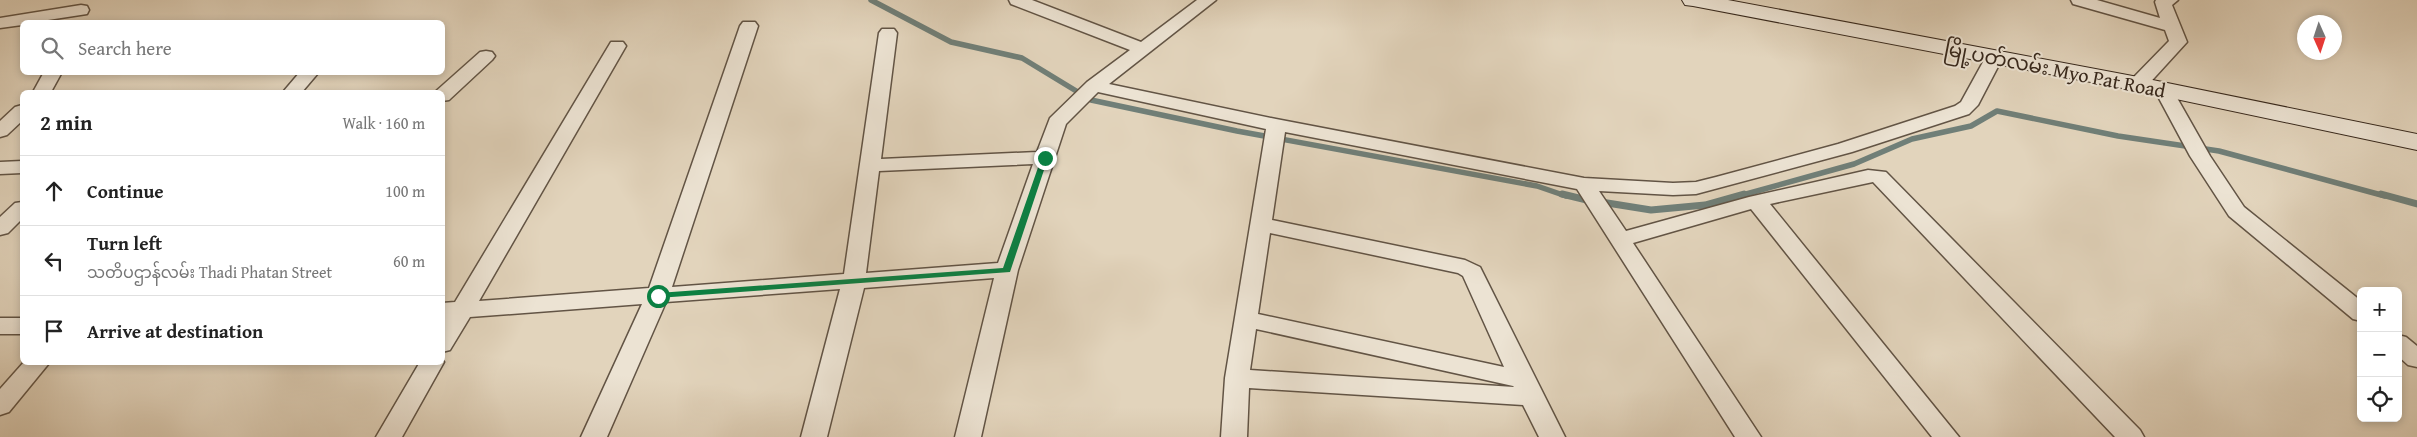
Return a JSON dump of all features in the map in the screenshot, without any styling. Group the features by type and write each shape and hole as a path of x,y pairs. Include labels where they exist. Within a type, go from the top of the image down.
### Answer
{"main road":[{"name":"မြို့ပတ်လမ်း Myo Pat Road","path":"1693,0 2138,84 2417,142"}],"street":[{"path":"1017,0 1142,49"},
{"path":"968,437 1007,270 1057,122 1094,86 1208,0"},
{"path":"2079,0 2173,27"},
{"path":"2138,84 2178,42 2163,2 2170,0"},
{"path":"0,23 80,11"},
{"path":"594,437 658,296 749,26"},
{"path":"814,437 854,281 888,33"},
{"path":"445,334 452,310 617,46"},
{"path":"445,93 486,56"},
{"path":"1094,86 1276,124 1584,184 1673,189 1696,188 1845,148 1962,110 1969,105 1994,58"},
{"path":"43,90 51,75"},
{"path":"294,90 307,75"},
{"path":"2162,89 2200,156 2236,210 2357,310"},
{"path":"1234,437 1237,378 1276,124"},
{"path":"870,165 1045,158"},
{"path":"0,168 20,167"},
{"path":"1620,240 1756,200 1868,176 1879,176 2131,437"},
{"path":"1584,184 1748,437"},
{"path":"1756,200 1946,437"},
{"path":"0,228 20,210"},
{"path":"1262,224 1465,267 1472,272 1526,388 1552,437"},
{"path":"452,310 1007,270"},
{"path":"1245,319 1526,388"},
{"path":"0,326 20,326"},
{"path":"2402,347 2417,359"},
{"path":"0,406 35,365"},
{"path":"389,437 430,365"},
{"path":"1237,378 1526,388"}],"waterway":[{"path":"871,0 951,42 1022,58 1091,100 1237,131 1537,186 1566,196"},
{"path":"1739,196 1854,164 1912,139 1971,126 1997,111 2118,136 2219,151 2385,196"},
{"path":"1562,194 1591,201"},
{"path":"1601,202 1651,210 1705,205 1744,194"},
{"path":"2381,194 2417,204"}],"route":[{"path":"658,296 1007,270 1045,158"}]}
